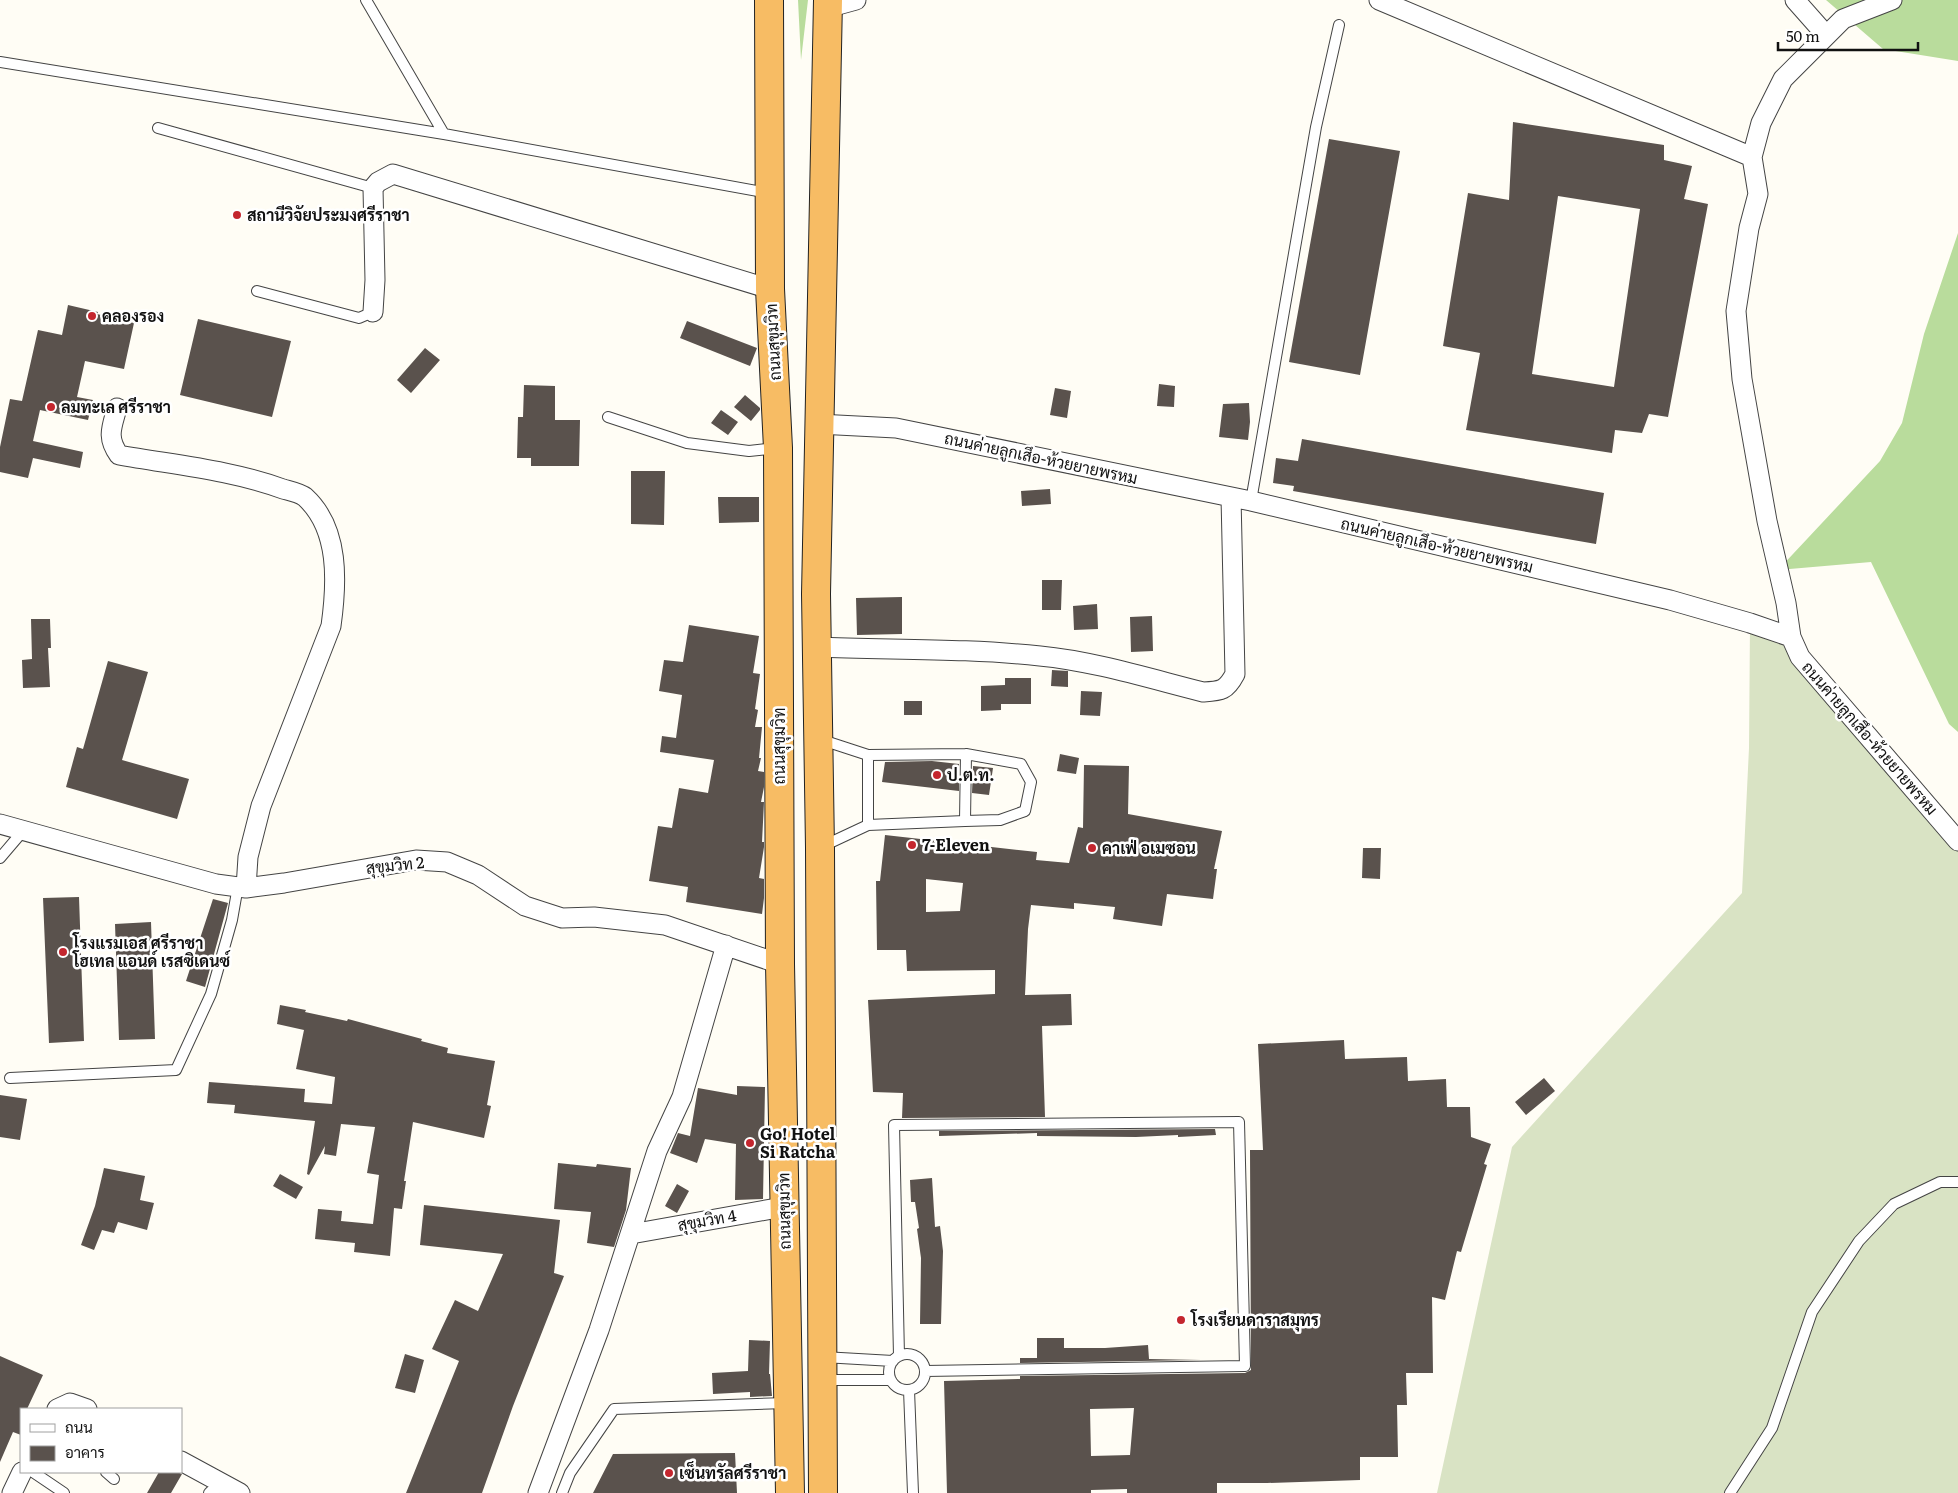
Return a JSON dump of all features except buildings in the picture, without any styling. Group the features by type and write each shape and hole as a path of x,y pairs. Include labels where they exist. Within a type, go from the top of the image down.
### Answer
{"highway":[{"name":"ถนนสุขุมวิท","path":"769,0 770,289 778,448 780,964 783,1207 790,1493"},
{"path":"823,1493 820,848 816,647 818,424 827,4"}],"street":[{"path":"827,4 856,0"},
{"path":"1380,0 1752,157"},
{"path":"1795,0 1826,35"},
{"path":"1791,637 1786,603 1767,521 1742,380 1736,311 1749,228 1758,194 1752,157 1761,123 1783,80 1843,19 1892,0"},
{"path":"373,312 375,280 373,188 378,182 393,174 770,289"},
{"path":"117,408 111,433 112,445 119,455 260,480 304,496 325,522 333,554 335,595 331,626 260,806 242,887"},
{"name":"ถนนค่ายลูกเสึอ-ห้วยยายพรหม","path":"818,424 896,428 1251,501 1670,600 1750,622 1791,637 1800,657 1958,841"},
{"path":"816,647 1041,656 1066,659 1203,692 1218,691 1225,688 1235,674 1231,497"},
{"name":"สุขุมวิท 2","path":"0,824 216,884 242,887 284,883 416,860 447,862 478,875 525,906 562,918 594,917 665,925 780,964"},
{"path":"538,1493 599,1330 657,1151 682,1097 726,945"},
{"name":"สุขุมวิท 4","path":"631,1234 783,1207"},
{"path":"58,1408 70,1403 84,1408"},
{"path":"182,1462 240,1493"},
{"path":"12,1493 22,1473"}],"lane":[{"path":"366,0 444,134"},
{"path":"1251,501 1314,136 1339,25"},
{"path":"0,62 444,134 769,193"},
{"path":"158,128 373,188"},
{"path":"257,290 359,318 373,312"},
{"path":"608,417 687,444 748,451 778,448"},
{"path":"817,738 868,755 966,754 1022,764 1031,782 1025,811 1000,820 868,825 820,848"},
{"path":"965,821 966,754"},
{"path":"868,755 868,825"},
{"path":"0,858 23,831"},
{"path":"10,1078 176,1070 211,994 242,887"},
{"path":"822,1369 896,1358 913,1355 923,1364 924,1378 921,1384 909,1390 902,1390 891,1380 889,1374 890,1367 896,1358 894,1126 1240,1122 1245,1366 925,1371"},
{"path":"1730,1493 1772,1428 1812,1312 1859,1241 1894,1204 1940,1182 1958,1182"},
{"path":"822,1369 891,1380"},
{"path":"909,1390 913,1493"},
{"path":"562,1493 570,1473 614,1409 789,1403"},
{"path":"34,1473 64,1493"},
{"path":"107,1473 114,1479"},
{"path":"209,1493 211,1490 215,1493"}],"green space":[{"path":"798,0 808,0 801,60"},
{"path":"1826,0 1958,0 1958,61 1883,49"},
{"path":"1958,233 1958,732 1949,724 1871,562 1778,570 1880,461 1902,423 1924,334"},
{"path":"1750,623 1800,657 1958,841 1958,1493 1437,1493 1512,1147 1742,893 1749,748"}],"place":[{"name":"สถานีวิจัยประมงศรีราชา","path":"237,215"},
{"name":"คลองรอง","path":"92,316"},
{"name":"ลมทะเล ศรีราชา","path":"51,407"},
{"name":"ป.ต.ท.","path":"937,775"},
{"name":"7-Eleven","path":"912,845"},
{"name":"คาเฟ่ อเมซอน","path":"1092,848"},
{"name":"โรงแรมเอส ศรีราชา โฮเทล แอนด์ เรสซิเดนซ์","path":"63,952"},
{"name":"Go! Hotel Si Ratcha","path":"750,1143"},
{"name":"โรงเรียนดาราสมุทร","path":"1181,1320"},
{"name":"เซ็นทรัลศรีราชา","path":"669,1473"}]}
